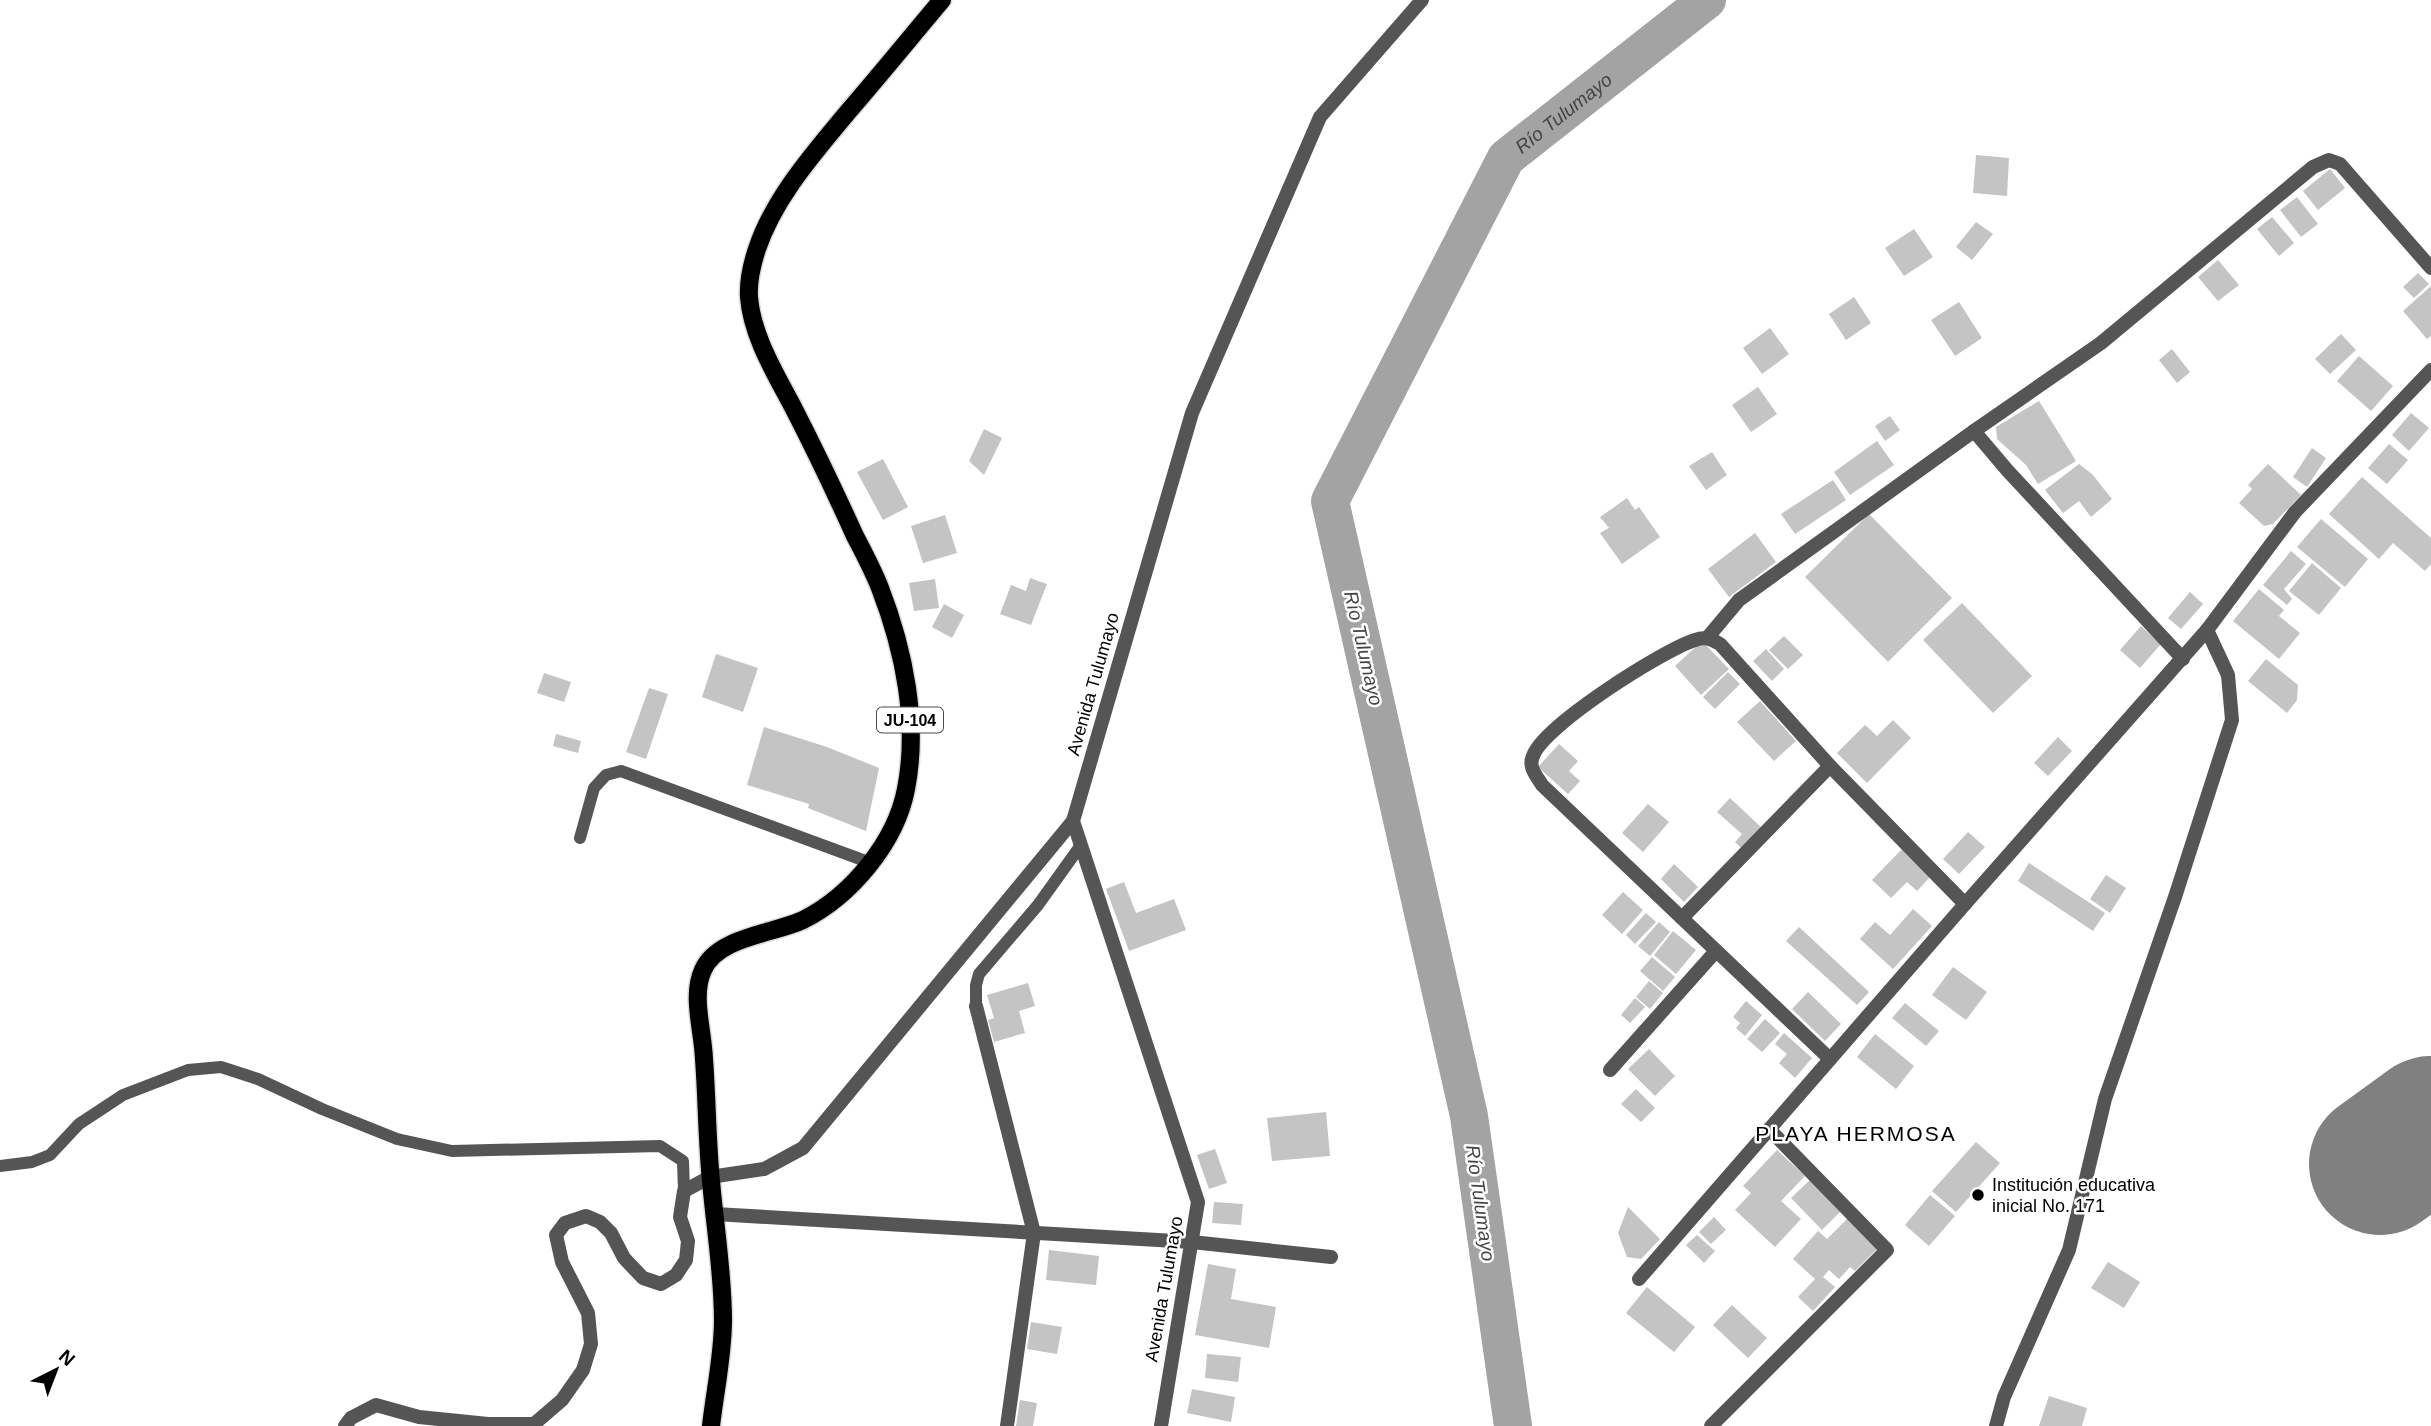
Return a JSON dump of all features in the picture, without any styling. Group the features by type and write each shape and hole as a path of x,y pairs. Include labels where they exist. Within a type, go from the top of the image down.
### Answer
{"main road":[{"name":"JU-104","path":"711,1426 723,1322 710,1177 704,1054 697,993 701,975 708,959 724,947 806,918 835,897 871,863 881,852 897,822 906,790 910,757 906,683 897,640 880,588 825,470 768,358 754,321 749,298 750,273 770,219 790,186 942,0"}],"street":[{"name":"Avenida Tulumayo","path":"1161,1426 1198,1202 1073,821 1192,413 1320,117 1422,0"},
{"path":"1708,638 1739,600 1974,430 2101,343 2314,167 2329,160 2340,164 2431,268"},
{"path":"1639,1279 1965,904 2183,659 2295,512 2431,370"},
{"path":"1974,430 2007,470 2183,659"},
{"path":"1996,1426 2004,1397 2069,1250 2105,1099 2175,897 2232,720 2228,675 2207,630"},
{"path":"1830,1059 1542,785 1531,768 1532,756 1540,744 1585,704 1655,660 1695,639 1708,638 1720,644 1830,765 1965,904"},
{"path":"1682,918 1830,765"},
{"path":"345,1426 351,1418 376,1405 419,1417 488,1424 534,1424 562,1400 583,1370 591,1343 588,1313 562,1262 556,1236 565,1223 586,1216 600,1222 611,1233 624,1258 643,1278 661,1284 676,1275 686,1260 688,1241 680,1217 684,1191 710,1177 764,1169 803,1148 1073,821"},
{"path":"1610,1070 1716,951"},
{"path":"976,1006 1034,1233 1007,1426"},
{"path":"1711,1426 1888,1250 1769,1129"},
{"path":"715,1214 1192,1242 1331,1257"}],"lane":[{"path":"580,838 594,788 606,775 621,771 871,863"},
{"path":"976,1006 979,974 1038,905 1081,845"},
{"path":"0,1166 32,1162 50,1155 79,1124 123,1095 188,1070 222,1067 258,1079 322,1109 397,1139 453,1151 660,1146 682,1161 684,1191"}],"building":[{"path":"1976,155 2009,158 2007,196 1973,193"},
{"path":"2330,169 2345,188 2318,210 2303,191"},
{"path":"2297,197 2318,224 2301,237 2280,210"},
{"path":"2272,217 2294,243 2279,256 2257,229"},
{"path":"1976,222 1993,234 1972,260 1956,247"},
{"path":"1914,229 1933,257 1904,276 1885,248"},
{"path":"2218,260 2239,285 2218,301 2198,277"},
{"path":"2418,273 2429,284 2414,298 2403,287"},
{"path":"2431,286 2431,336 2427,339 2403,311"},
{"path":"1854,297 1871,323 1846,340 1829,314"},
{"path":"1959,302 1982,338 1955,356 1931,320"},
{"path":"1770,328 1789,354 1762,374 1743,348"},
{"path":"2341,334 2356,350 2330,374 2315,359"},
{"path":"2172,349 2190,372 2177,383 2159,360"},
{"path":"2359,356 2393,386 2371,411 2337,381"},
{"path":"1758,387 1777,414 1751,432 1732,405"},
{"path":"2039,401 2076,461 2038,484 2026,465 1997,439 1996,427"},
{"path":"2411,413 2429,428 2409,451 2392,435"},
{"path":"1890,416 1900,430 1885,441 1875,426"},
{"path":"984,429 1002,438 984,475 969,461"},
{"path":"1877,441 1894,465 1850,495 1834,472"},
{"path":"2389,444 2408,460 2387,484 2368,468"},
{"path":"2312,448 2326,458 2307,487 2293,477"},
{"path":"1712,452 1727,475 1706,490 1689,466"},
{"path":"883,459 908,507 883,520 857,472"},
{"path":"2079,464 2092,474 2112,499 2091,517 2079,501 2063,513 2045,490"},
{"path":"2268,464 2301,495 2273,524 2264,526 2239,503 2252,489 2248,485"},
{"path":"2362,477 2431,538 2431,564 2425,571 2393,543 2379,559 2329,514"},
{"path":"1833,480 1846,500 1795,534 1781,514"},
{"path":"1627,498 1635,510 1639,507 1660,537 1622,564 1600,533 1609,528 1600,517"},
{"path":"1869,514 1952,598 1888,662 1805,577"},
{"path":"945,515 957,553 923,563 911,526"},
{"path":"2321,519 2368,559 2345,587 2297,547"},
{"path":"1755,533 1776,562 1729,597 1708,569"},
{"path":"2291,551 2306,564 2284,589 2292,599 2287,605 2263,585"},
{"path":"2312,563 2341,588 2319,615 2289,591"},
{"path":"1030,578 1047,584 1031,625 1000,614 1011,585 1026,591"},
{"path":"935,579 939,608 914,611 909,583"},
{"path":"2259,589 2284,610 2279,616 2300,633 2279,659 2233,621"},
{"path":"2190,592 2203,604 2181,629 2168,618"},
{"path":"1962,603 2032,676 1993,713 1923,640"},
{"path":"944,604 964,615 952,638 932,627"},
{"path":"2141,626 2161,644 2140,668 2120,650"},
{"path":"1784,636 1803,655 1788,669 1769,650"},
{"path":"1702,641 1729,669 1701,695 1675,666"},
{"path":"1766,649 1784,669 1772,681 1753,661"},
{"path":"716,654 758,668 743,712 702,697"},
{"path":"2266,659 2298,685 2297,700 2287,713 2248,681"},
{"path":"1728,672 1740,684 1715,709 1703,697"},
{"path":"544,673 571,682 564,702 537,693"},
{"path":"649,688 668,694 646,759 626,752"},
{"path":"1760,701 1796,741 1774,761 1737,722"},
{"path":"1893,720 1911,738 1867,783 1837,753 1865,725 1877,736"},
{"path":"764,727 827,747 879,768 866,831 808,808 809,804 747,785"},
{"path":"556,734 581,741 578,753 553,746"},
{"path":"2058,737 2072,751 2048,776 2034,763"},
{"path":"1559,744 1578,761 1569,771 1580,781 1568,794 1538,767"},
{"path":"1730,798 1763,829 1743,850 1735,842 1742,834 1717,812"},
{"path":"1648,804 1669,822 1643,852 1622,833"},
{"path":"1968,832 1985,847 1959,874 1943,859"},
{"path":"1902,849 1931,876 1917,891 1907,882 1891,898 1872,880"},
{"path":"2029,863 2105,913 2093,931 2018,881"},
{"path":"1674,864 1698,887 1684,902 1661,879"},
{"path":"2106,875 2126,888 2110,913 2090,899"},
{"path":"1124,882 1136,913 1174,899 1186,930 1129,951 1106,889"},
{"path":"1623,892 1643,910 1622,934 1602,915"},
{"path":"1913,909 1932,926 1893,969 1860,939 1875,922 1890,935"},
{"path":"1646,913 1656,922 1635,944 1626,935"},
{"path":"1659,922 1670,932 1650,956 1638,946"},
{"path":"1799,927 1869,992 1857,1005 1786,941"},
{"path":"1673,931 1696,950 1676,974 1654,955"},
{"path":"1652,957 1675,977 1663,991 1640,971"},
{"path":"1953,967 1987,992 1966,1020 1932,995"},
{"path":"1649,981 1663,993 1650,1009 1636,997"},
{"path":"1028,983 1035,1006 1019,1011 1025,1033 994,1042 988,1020 994,1018 987,995"},
{"path":"1808,992 1841,1024 1825,1041 1792,1009"},
{"path":"1635,998 1645,1007 1630,1023 1621,1015"},
{"path":"1746,1001 1762,1015 1745,1036 1736,1028 1740,1023 1733,1017"},
{"path":"1905,1003 1939,1031 1926,1046 1892,1018"},
{"path":"1765,1019 1780,1033 1762,1052 1747,1039"},
{"path":"1784,1033 1812,1058 1795,1078 1779,1063 1787,1054 1775,1044"},
{"path":"1875,1034 1914,1066 1896,1089 1857,1057"},
{"path":"1649,1049 1675,1076 1655,1096 1628,1069"},
{"path":"1636,1089 1655,1108 1641,1122 1621,1104"},
{"path":"1326,1112 1330,1156 1272,1161 1267,1118"},
{"path":"1976,1142 2000,1163 1956,1212 1932,1191"},
{"path":"1215,1149 1227,1183 1209,1189 1197,1155"},
{"path":"1777,1150 1805,1176 1781,1201 1801,1219 1775,1247 1735,1210 1751,1193 1743,1186"},
{"path":"1810,1180 1841,1211 1822,1230 1791,1198"},
{"path":"1930,1195 1955,1216 1929,1246 1905,1225"},
{"path":"1214,1202 1243,1204 1241,1225 1212,1223"},
{"path":"1628,1207 1660,1239 1641,1259 1627,1257 1618,1233"},
{"path":"1714,1217 1726,1230 1711,1244 1699,1232"},
{"path":"1848,1218 1878,1248 1855,1271 1850,1267 1839,1279 1829,1270 1823,1277 1835,1287 1813,1311 1798,1297 1815,1279 1793,1259 1818,1231 1827,1239"},
{"path":"1697,1235 1715,1251 1704,1263 1686,1245"},
{"path":"1049,1250 1099,1256 1096,1285 1046,1280"},
{"path":"2108,1262 2140,1282 2124,1308 2091,1288"},
{"path":"1208,1264 1236,1269 1231,1299 1276,1307 1269,1348 1195,1335"},
{"path":"1647,1287 1695,1327 1674,1352 1626,1313"},
{"path":"1732,1305 1767,1338 1748,1358 1713,1325"},
{"path":"1031,1322 1062,1327 1057,1354 1027,1349"},
{"path":"1207,1354 1241,1357 1238,1382 1205,1378"},
{"path":"1192,1389 1235,1397 1231,1422 1187,1413"},
{"path":"2049,1396 2087,1408 2082,1426 2039,1426"},
{"path":"1020,1400 1037,1403 1033,1426 1016,1426"}],"waterway":[{"name":"Río Tulumayo","path":"1513,1426 1469,1116 1330,501 1506,158 1707,0"}],"runway":[{"path":"2380,1164 2431,1127"}],"place":[{"name":"Institución educativa inicial No. 171","path":"1978,1195"}],"district":[{"name":"PLAYA HERMOSA","path":"1856,1134"}]}
